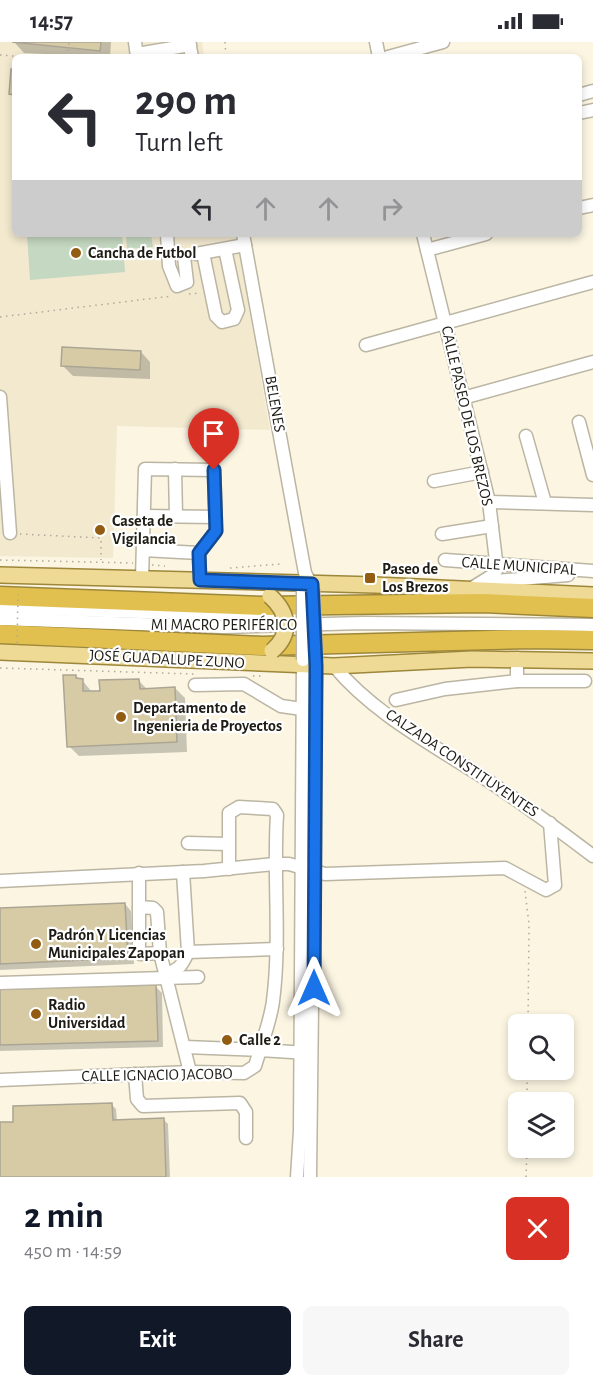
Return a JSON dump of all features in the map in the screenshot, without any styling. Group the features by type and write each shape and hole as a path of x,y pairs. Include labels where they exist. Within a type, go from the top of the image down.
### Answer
{"highway":[{"path":"0,596 263,606 483,603 593,608"},
{"path":"0,634 262,646 531,639 593,640"}],"main road":[{"path":"0,575 477,585 593,595"},
{"path":"229,580 270,596 284,611 287,625 283,640 272,651 254,659 231,663"},
{"name":"JOSÉ GUADALUPE ZUNO","path":"0,652 231,663 310,663 334,666 517,658 593,661"}],"street":[{"path":"399,54 443,42"},
{"path":"136,51 190,48"},
{"path":"170,237 168,260 177,285 187,282 184,257"},
{"path":"168,260 225,249 243,237"},
{"name":"BELENES","path":"243,237 307,583 310,663"},
{"name":"CALLE PASEO DE LOS BREZOS","path":"424,237 489,501 497,562"},
{"path":"427,250 475,237"},
{"path":"203,253 211,291 219,319 222,322 238,316 225,249"},
{"path":"366,345 593,282"},
{"path":"463,398 593,362"},
{"path":"0,397 10,533"},
{"path":"579,422 593,475"},
{"path":"526,436 544,503"},
{"path":"142,579 145,469 214,470 216,531 199,553 200,580"},
{"path":"175,469 176,516"},
{"path":"434,481 482,472"},
{"path":"489,501 593,505"},
{"path":"144,516 215,517"},
{"path":"442,534 492,526"},
{"path":"143,550 199,553"},
{"name":"CALLE MUNICIPAL","path":"445,560 497,562 593,572"},
{"path":"477,585 493,575 497,562"},
{"name":"CALLE MUNICIPAL","path":"477,585 593,572"},
{"name":"MI MACRO PERIFÉRICO","path":"0,608 253,617 593,617"},
{"name":"MI MACRO PERIFÉRICO","path":"0,619 223,627 363,623 593,625"},
{"path":"517,658 518,681"},
{"path":"310,663 302,709 300,867 310,1177"},
{"path":"297,1177 307,1053 314,870 310,663"},
{"name":"CALZADA CONSTITUYENTES","path":"334,666 371,701 419,737 550,823 593,856"},
{"path":"396,700 445,689 518,681 585,681"},
{"path":"195,685 244,684 281,706 302,709"},
{"name":"CALLE IGNACIO JACOBO","path":"0,1080 190,1072 244,1073 255,1066 273,1003 277,949 274,864 277,815 273,809 233,808 229,813 228,844"},
{"path":"0,881 183,872 274,864 300,867 325,874 505,868 546,890 555,885 550,823"},
{"path":"188,843 228,844 229,869"},
{"path":"166,976 183,964 188,952 183,872"},
{"path":"139,873 139,951 141,954 160,952"},
{"path":"140,907 156,909 160,952 171,1006 185,1047 190,1072"},
{"path":"188,952 277,949"},
{"path":"0,983 166,976 198,977"},
{"path":"185,1047 307,1053"},
{"path":"135,1074 137,1099 143,1106 240,1103 246,1112 246,1138"}],"path":[{"path":"0,316 211,291"},
{"path":"10,533 100,538 101,561"},
{"path":"17,643 18,594"},
{"path":"523,877 529,924 528,1014"},
{"path":"526,1177 527,1158"}],"shaded area":[{"path":"0,42 202,42 204,54 12,54 12,237 237,237 270,430 117,426 113,558 0,556"}],"green space":[{"name":"Cancha de Futbol","path":"27,237 122,237 125,272 30,280"},
{"path":"126,237 151,237 153,247 127,249"}],"building":[{"path":"12,42 101,42 100,51"},
{"path":"11,69 12,69 12,94 9,94"},
{"path":"62,347 141,351 140,370 61,366"},
{"name":"Caseta de Vigilancia","path":"97,526 102,526 102,534 98,534"},
{"name":"Departamento de Ingenieria de Proyectos","path":"63,675 76,675 76,678 83,679 83,691 100,691 99,680 139,679 140,689 175,687 177,742 67,747"},
{"path":"125,903 128,958 0,964 0,908"},
{"path":"156,985 158,1041 0,1045 0,989"},
{"path":"112,1103 113,1120 164,1118 166,1177 0,1177 0,1122 13,1122 13,1106"}],"place":[{"name":"Cancha de Futbol","path":"76,253"},
{"name":"Caseta de Vigilancia","path":"100,530"},
{"name":"Paseo de Los Brezos","path":"370,578"},
{"name":"Departamento de Ingenieria de Proyectos","path":"121,717"},
{"name":"Padrón Y Licencias Municipales Zapopan","path":"36,944"},
{"name":"Radio Universidad","path":"36,1014"},
{"name":"Calle 2","path":"227,1040"}],"route":[{"path":"214,470 216,531 199,553 200,580 312,584 316,666 314,988"}]}
